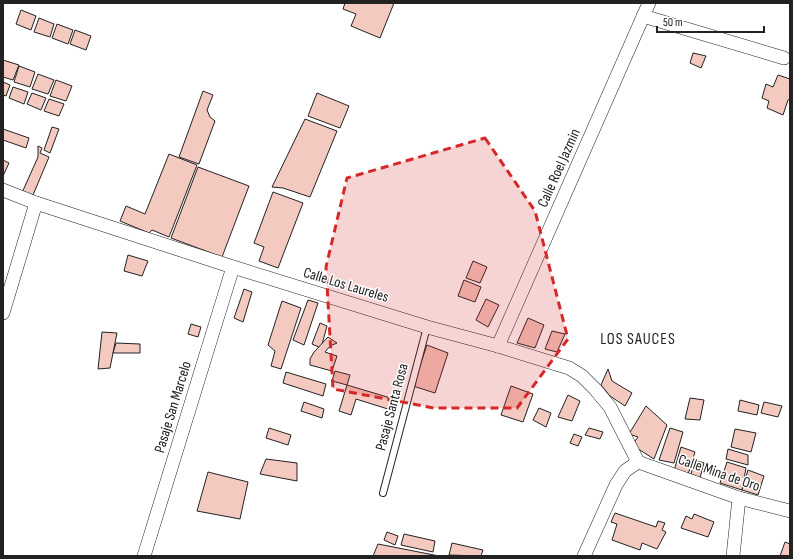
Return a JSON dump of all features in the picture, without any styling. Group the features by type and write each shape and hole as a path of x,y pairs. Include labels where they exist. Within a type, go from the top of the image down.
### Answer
{"street":[{"name":"Calle Roel Jazmin","path":"498,346 649,3"},
{"path":"643,16 784,58"},
{"name":"Calle Los Laureles","path":"3,190 36,203 232,267 427,327 498,346 569,368 582,376 610,407 638,462"},
{"path":"3,313 36,203"},
{"name":"Pasaje San Marcelo","path":"144,556 232,267"},
{"path":"584,556 616,485 625,471 638,462"},
{"name":"Calle Mina de Oro","path":"638,462 739,498 790,511"},
{"path":"733,556 739,498"}],"lane":[{"name":"Pasaje Santa Rosa","path":"383,493 427,327"}],"highlighted area":[{"path":"485,138 535,211 568,339 517,408 434,408 333,389 326,267 347,178"}],"building":[{"path":"345,3 394,3 380,38 351,26 356,14 343,9"},
{"path":"21,10 36,16 31,30 16,24"},
{"path":"39,18 54,24 50,37 34,32"},
{"path":"57,24 73,30 68,44 52,38"},
{"path":"75,30 91,36 86,50 70,44"},
{"path":"693,53 706,56 701,68 690,63"},
{"path":"3,60 19,65 13,80 3,77"},
{"path":"19,66 35,72 30,87 14,82"},
{"path":"38,74 54,80 48,94 32,89"},
{"path":"778,75 790,79 790,98 783,115 767,108 769,101 762,98 766,84 773,87"},
{"path":"56,80 72,86 66,101 50,96"},
{"path":"3,82 10,85 6,96 3,95"},
{"path":"13,87 28,92 24,104 9,98"},
{"path":"203,91 213,95 207,110 210,117 215,121 199,164 179,157"},
{"path":"32,93 46,98 41,110 27,104"},
{"path":"317,93 349,106 340,128 308,116"},
{"path":"49,99 64,104 59,116 44,111"},
{"path":"305,119 337,131 310,197 283,188 272,187"},
{"path":"52,127 59,129 50,153 44,150"},
{"path":"3,129 29,138 26,148 3,140"},
{"path":"38,146 42,148 40,153 49,157 33,195 21,195 38,157"},
{"path":"169,154 197,165 169,237 152,230 149,233 120,221 126,206 145,214"},
{"path":"3,160 9,163 3,176"},
{"path":"198,167 249,186 222,257 171,238"},
{"path":"273,192 303,203 278,268 259,261 264,247 254,243"},
{"path":"128,255 148,261 142,276 124,271"},
{"path":"473,261 487,267 480,283 466,278"},
{"path":"464,280 481,287 475,302 458,296"},
{"path":"244,289 252,292 243,322 234,318"},
{"path":"486,299 499,305 488,327 476,320"},
{"path":"308,300 318,303 304,345 293,340"},
{"path":"282,301 301,308 281,369 271,366 275,351 268,345"},
{"path":"528,318 544,325 535,348 517,343"},
{"path":"320,323 327,326 321,348 312,344"},
{"path":"191,324 201,327 198,337 188,334"},
{"path":"552,331 565,334 557,352 545,349"},
{"path":"102,332 117,333 110,368 98,369"},
{"path":"328,337 337,343 330,346 325,352 337,356 332,371 310,365 310,359 314,352"},
{"path":"116,343 140,344 140,353 113,353"},
{"path":"427,345 448,353 435,393 413,386"},
{"path":"608,369 612,381 632,393 625,406 610,396 601,385"},
{"path":"335,371 350,375 347,385 332,381"},
{"path":"286,372 326,384 323,396 283,383"},
{"path":"347,385 394,399 391,410 356,399 351,415 339,411"},
{"path":"511,386 533,394 523,422 501,415"},
{"path":"568,395 580,401 572,421 558,417"},
{"path":"690,398 704,400 700,420 685,419"},
{"path":"740,400 759,405 757,415 738,411"},
{"path":"304,402 324,409 322,418 301,411"},
{"path":"764,402 782,406 778,417 761,413"},
{"path":"646,406 667,425 654,459 632,445 638,437 629,434"},
{"path":"539,408 551,413 546,427 533,420"},
{"path":"269,428 291,435 288,445 266,438"},
{"path":"589,428 603,432 600,439 585,435"},
{"path":"670,428 683,432 674,463 659,460"},
{"path":"735,429 756,433 751,452 731,447"},
{"path":"574,434 582,437 578,446 570,443"},
{"path":"681,447 695,452 687,478 673,474"},
{"path":"728,449 748,455 748,465 726,459"},
{"path":"266,459 297,463 297,481 260,474"},
{"path":"695,460 704,463 700,478 691,474"},
{"path":"727,462 746,468 742,490 720,483"},
{"path":"748,470 764,476 758,495 742,490"},
{"path":"208,472 248,482 240,519 197,511"},
{"path":"615,513 656,527 658,521 665,523 662,530 666,532 657,549 642,543 640,550 612,540 617,524 611,522"},
{"path":"694,514 714,522 708,537 681,528 686,516 692,519"},
{"path":"387,532 398,536 395,545 384,540"},
{"path":"404,534 435,541 433,552 401,545"},
{"path":"785,542 790,544 790,556 780,556"},
{"path":"452,543 483,550 481,556 449,555"},
{"path":"378,544 439,556 373,556"}],"district":[{"name":"LOS SAUCES","path":"638,339"}]}
